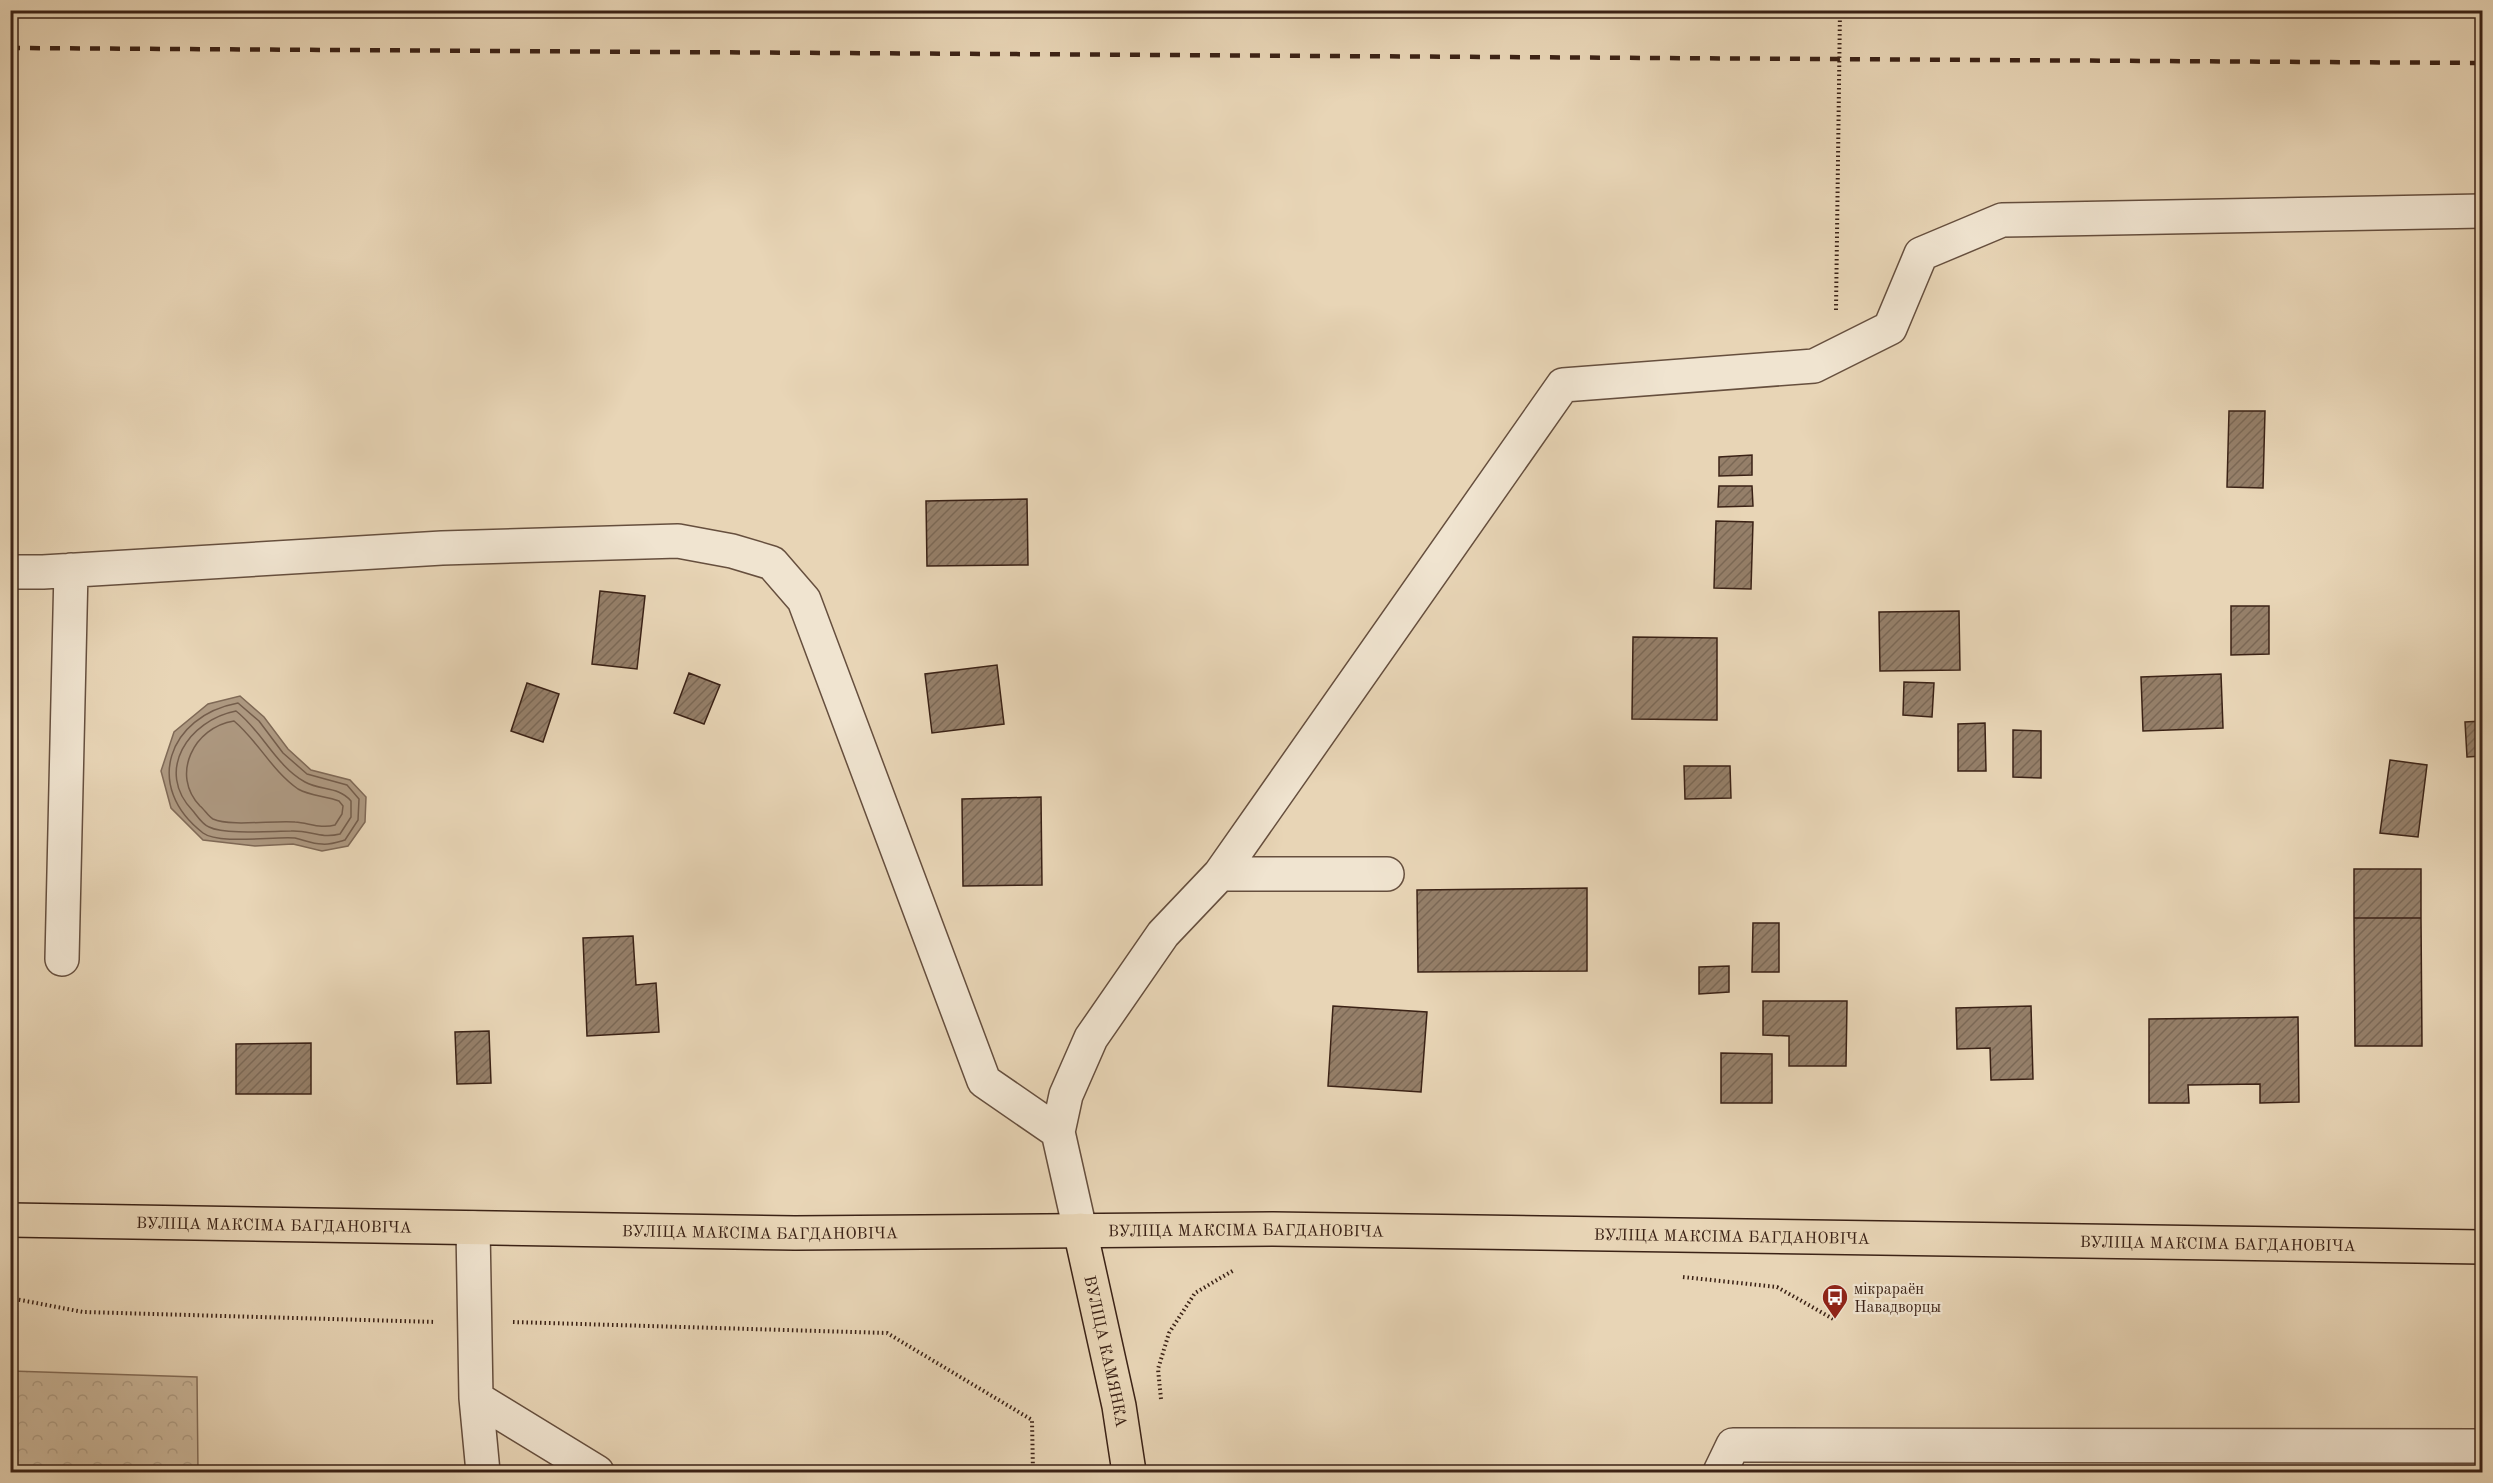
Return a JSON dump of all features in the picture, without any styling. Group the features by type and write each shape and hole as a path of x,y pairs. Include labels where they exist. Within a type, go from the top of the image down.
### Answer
{"main road":[{"name":"ВУЛІЦА МАКСІМА БАГДАНОВІЧА","path":"10,1220 795,1233 1273,1229 2482,1247"},
{"name":"ВУЛІЦА КАМЯНКА","path":"1080,1230 1119,1406 1129,1473"}],"street":[{"path":"1080,1230 1058,1132 1066,1095 1091,1038 1163,934 1220,874 1563,385 1814,366 1890,328 1921,254 2002,220 2482,211"},
{"path":"10,572 442,548 678,541 732,550 771,563 804,600 984,1081 1058,1132"},
{"path":"62,959 71,570"},
{"path":"1220,874 1387,874"},
{"path":"473,1228 476,1398 488,1470"},
{"path":"476,1398 597,1473"},
{"path":"1726,1459 2482,1446"}],"path":[{"path":"1836,356 1840,10"},
{"path":"1161,1399 1158,1369 1168,1333 1196,1293 1239,1267"},
{"path":"1673,1276 1777,1287 1835,1320"},
{"path":"10,1298 83,1312 474,1324 525,1321 887,1333 1032,1420 1033,1473"}],"green space":[{"path":"11,1371 197,1377 198,1472 11,1472"}],"water":[{"path":"240,696 264,717 288,749 311,770 350,780 366,797 365,822 348,846 322,851 293,844 255,846 203,840 171,808 161,771 174,732 208,704"}],"building":[{"path":"2229,411 2265,411 2263,488 2227,487"},
{"path":"1752,455 1752,475 1719,476 1719,457"},
{"path":"1719,486 1752,486 1753,506 1718,507"},
{"path":"1027,499 1028,565 927,566 926,501"},
{"path":"1716,521 1753,522 1751,589 1714,588"},
{"path":"600,591 645,596 637,669 592,664"},
{"path":"2231,606 2269,606 2269,654 2231,655"},
{"path":"1959,611 1960,670 1880,671 1879,612"},
{"path":"1633,637 1717,638 1717,720 1632,719"},
{"path":"997,665 1004,724 932,733 925,674"},
{"path":"689,673 720,685 704,724 674,713"},
{"path":"2221,674 2223,728 2143,731 2141,677"},
{"path":"1904,682 1934,683 1932,717 1903,715"},
{"path":"527,683 559,694 543,742 511,731"},
{"path":"2482,721 2482,756 2467,757 2465,722"},
{"path":"1985,723 1986,771 1958,771 1958,724"},
{"path":"2013,730 2041,731 2041,778 2013,777"},
{"path":"2390,760 2427,765 2418,837 2380,833"},
{"path":"1684,766 1730,766 1731,798 1685,799"},
{"path":"1041,797 1042,885 963,886 962,799"},
{"path":"2354,869 2421,869 2421,918 2354,918"},
{"path":"1587,888 1587,971 1418,972 1417,890"},
{"path":"2354,918 2421,918 2422,1046 2355,1046"},
{"path":"1753,923 1779,923 1779,972 1752,972"},
{"path":"633,936 636,985 656,983 659,1032 587,1036 583,938"},
{"path":"1729,966 1729,992 1699,994 1699,967"},
{"path":"1763,1001 1847,1001 1846,1066 1789,1066 1789,1036 1763,1035"},
{"path":"1333,1006 1427,1012 1421,1092 1328,1086"},
{"path":"2031,1006 2033,1079 1991,1080 1990,1048 1957,1049 1956,1008"},
{"path":"2298,1017 2299,1102 2260,1103 2260,1084 2188,1085 2189,1103 2149,1103 2149,1019"},
{"path":"489,1031 491,1083 457,1084 455,1032"},
{"path":"311,1043 311,1094 236,1094 236,1044"},
{"path":"1721,1053 1772,1054 1772,1103 1721,1103"}],"railway":[{"path":"10,48 2482,63"}],"place":[{"name":"мікрараён Навадворцы","path":"1835,1320"}]}
